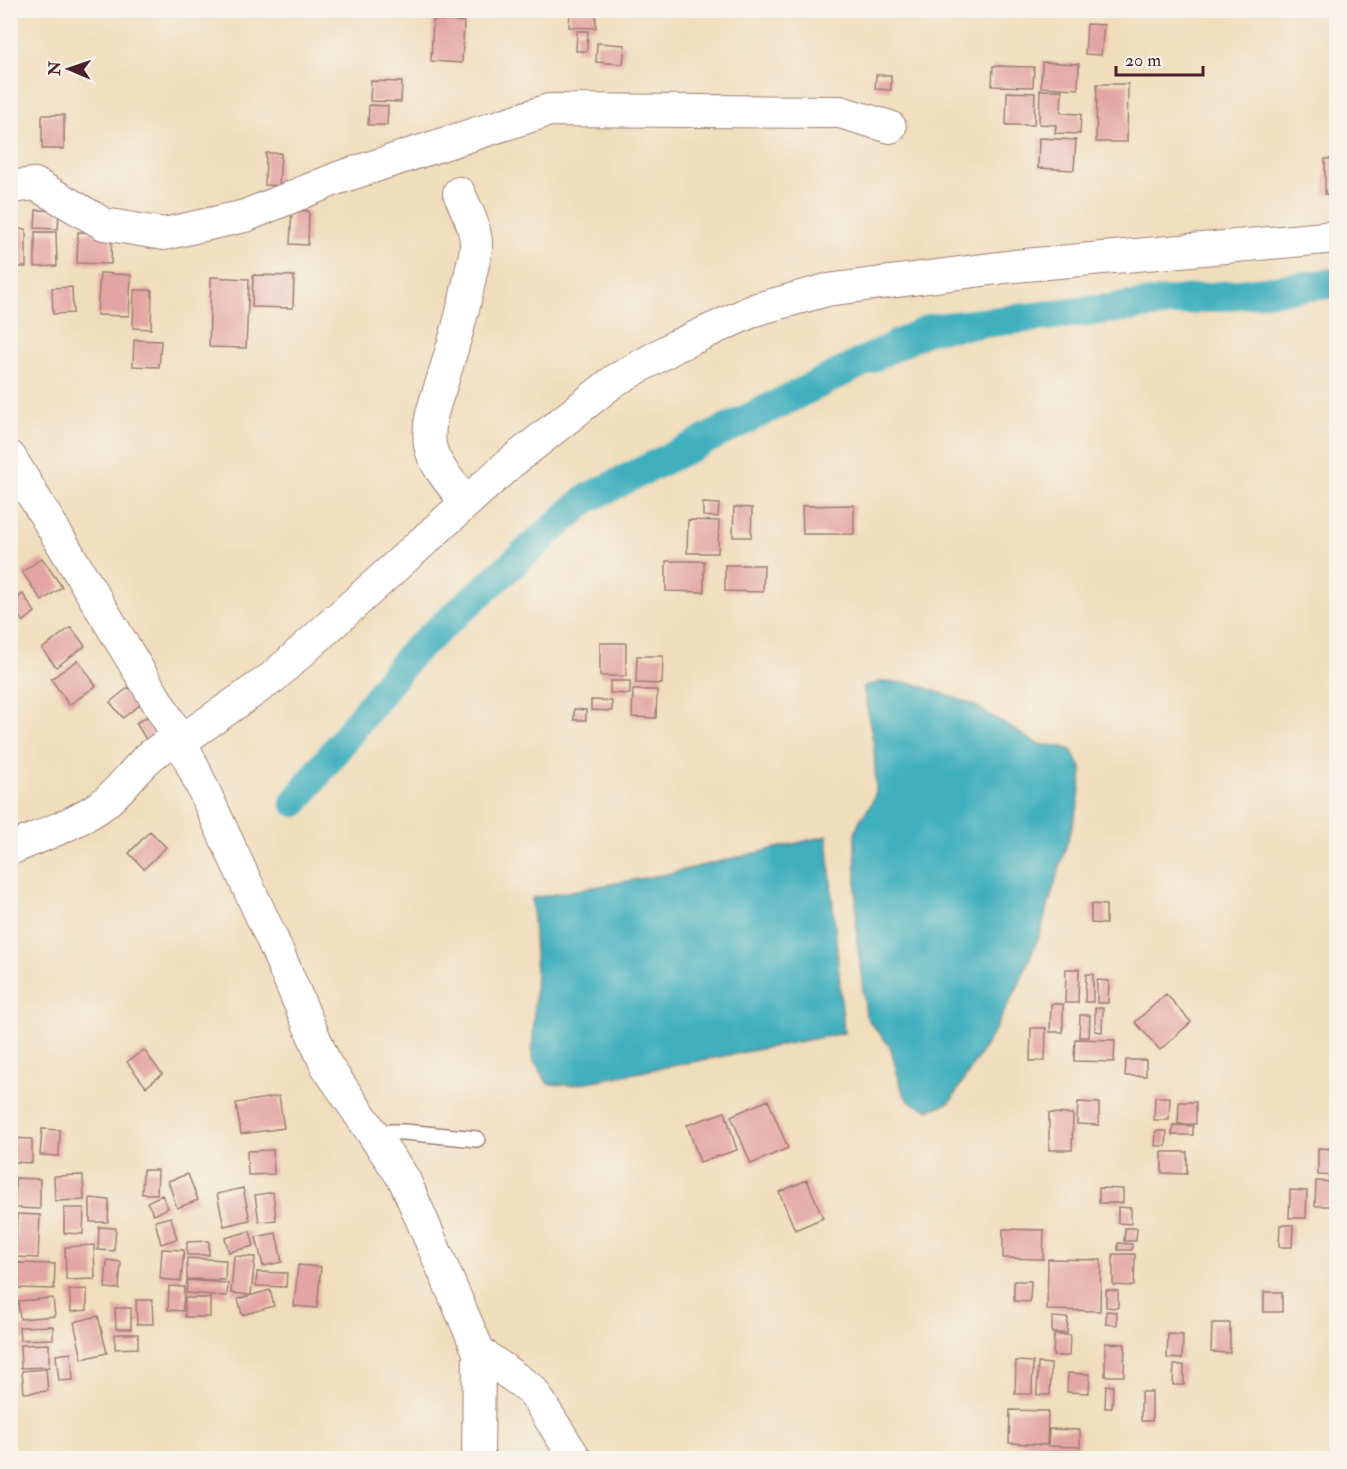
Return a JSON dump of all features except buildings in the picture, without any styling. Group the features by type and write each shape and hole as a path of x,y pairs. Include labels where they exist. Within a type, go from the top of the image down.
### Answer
{"street":[{"path":"10,187 34,184 104,224 164,234 245,216 338,178 549,110 840,112 890,127"},
{"path":"459,193 473,227 476,246 458,330 431,412 430,447 445,476 466,502"},
{"path":"10,849 100,807 150,756 170,742 181,741 272,678 509,464 614,381 676,346 757,309 827,290 1014,266 1336,237"},
{"path":"10,457 181,741 272,939 326,1065 404,1179 479,1352 478,1458"},
{"path":"479,1352 532,1390 575,1458"}],"lane":[{"path":"374,1132 404,1132 477,1139"}],"water":[{"path":"882,682 912,683 972,704 1037,744 1071,750 1082,770 1078,806 1040,933 1019,984 993,1033 950,1102 930,1110 909,1101 906,1097 890,1048 866,1015 857,940 855,834 859,821 871,805 876,791 874,745 863,686"},
{"path":"827,836 844,1033 572,1085 548,1084 532,1059 536,971 532,898 667,874"}],"waterway":[{"path":"295,802 411,654 586,499 929,329 1336,283"}]}
